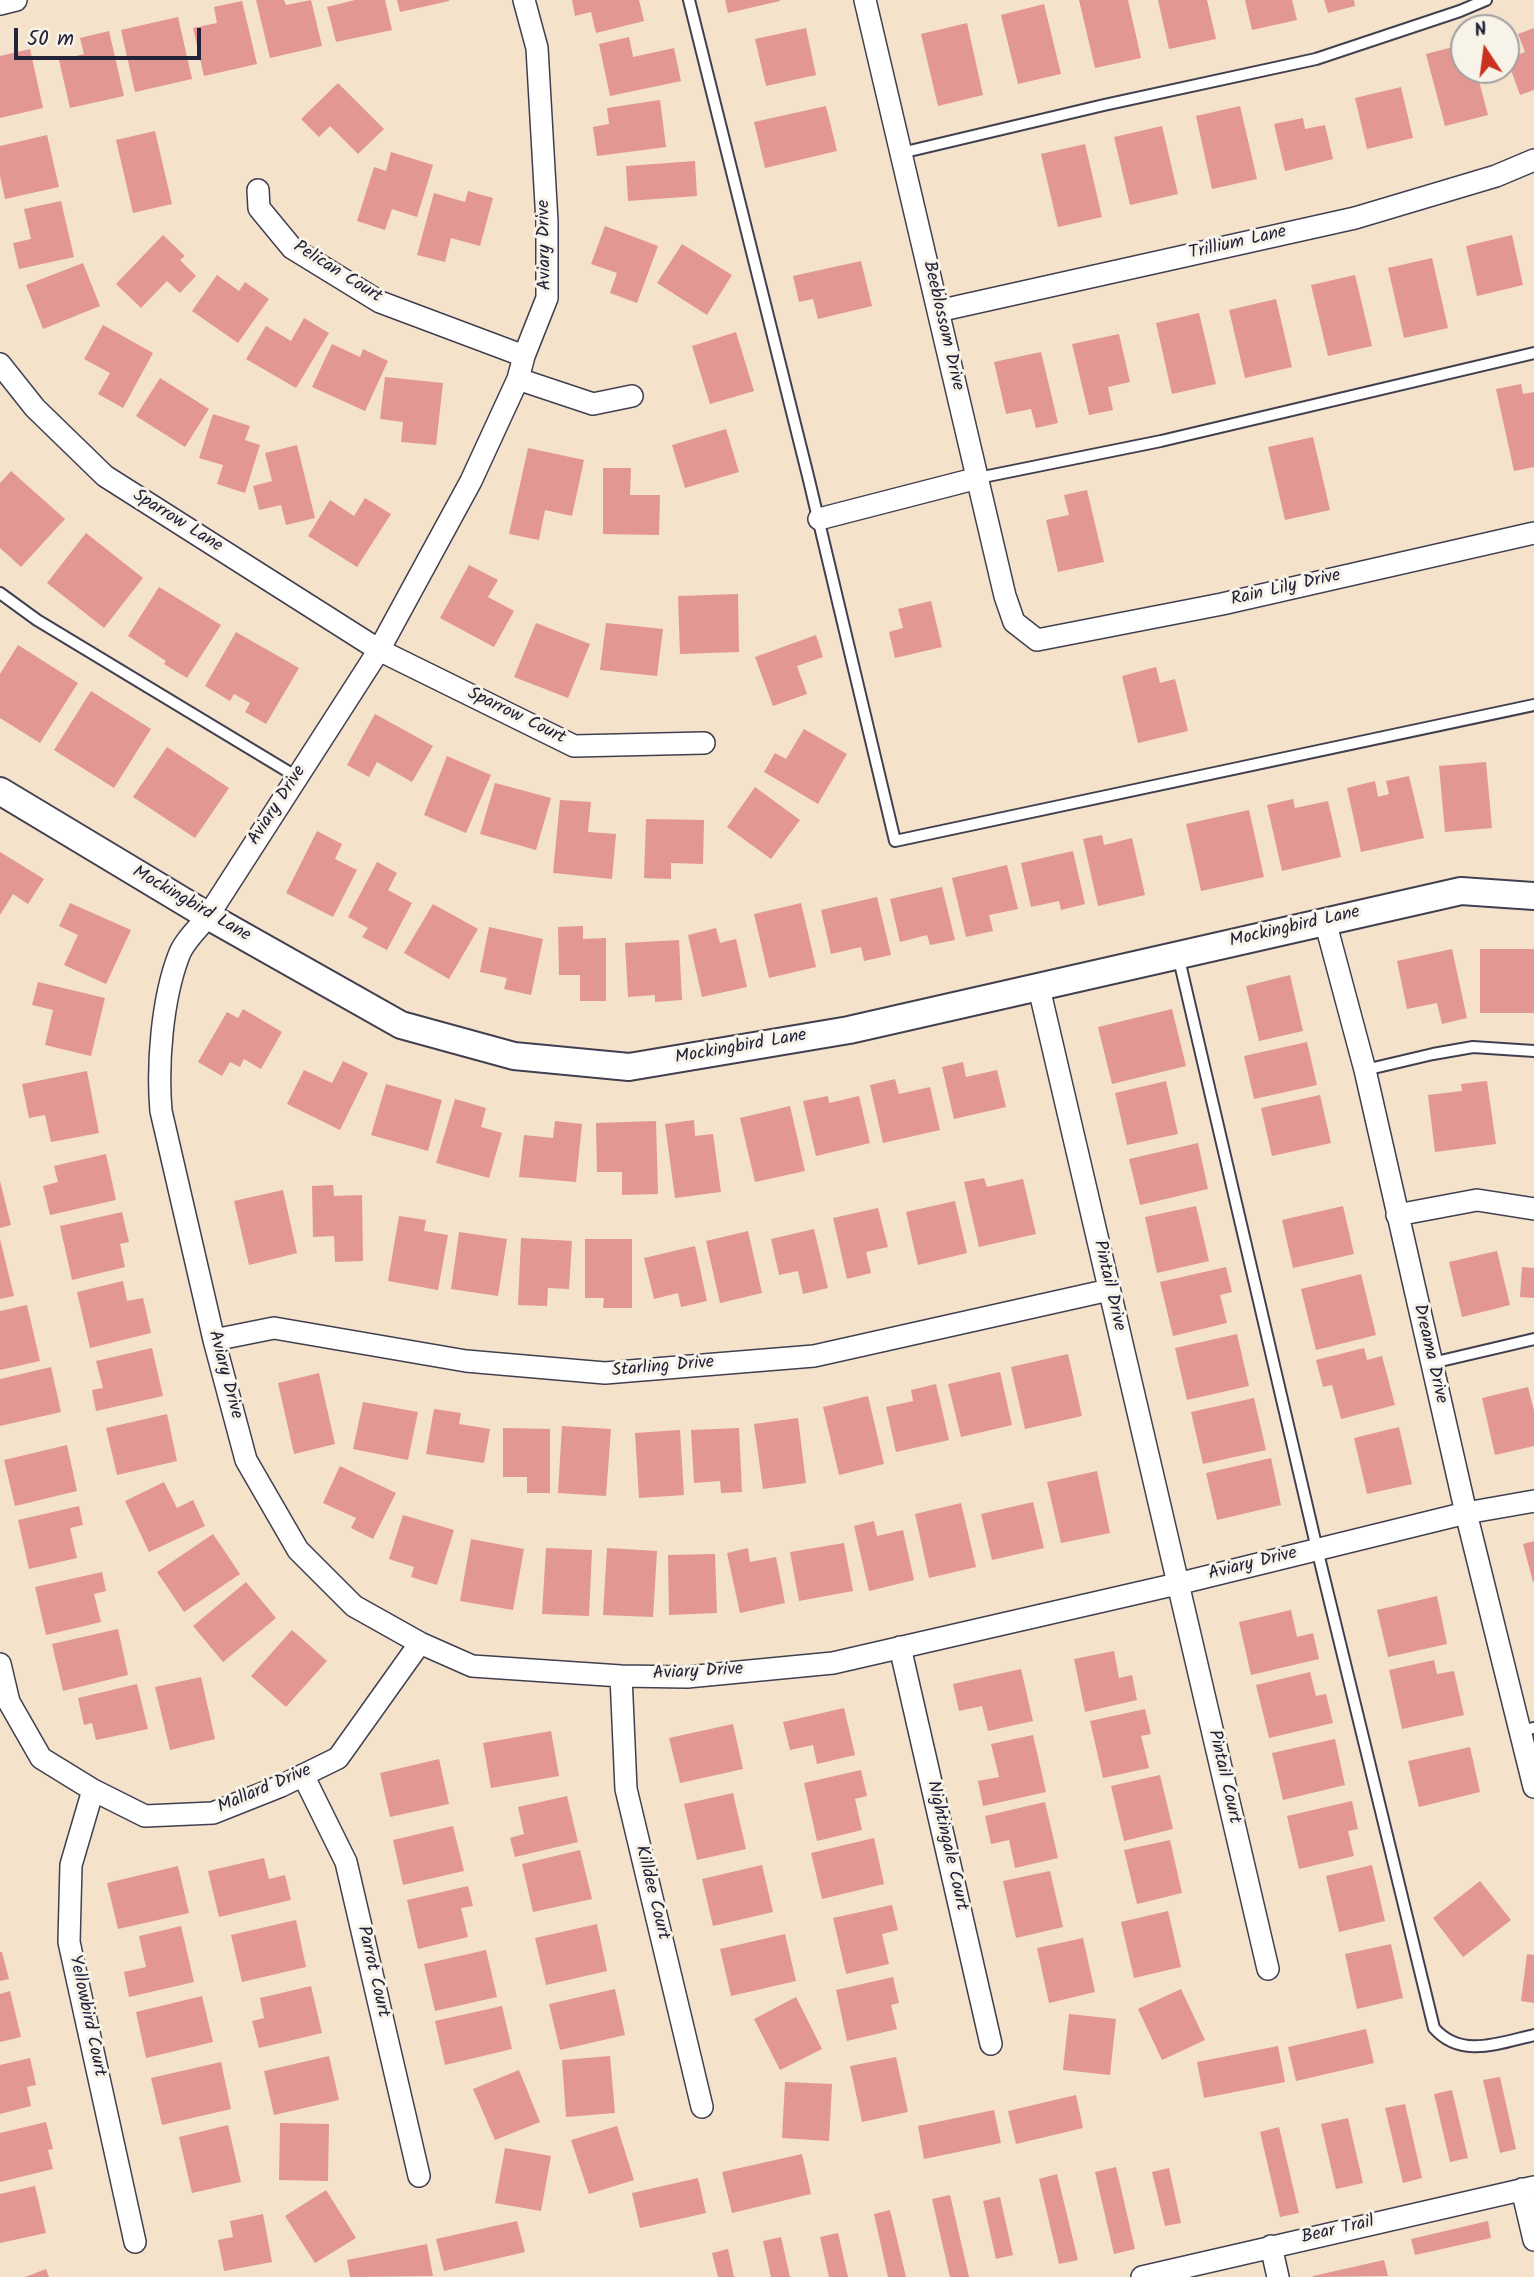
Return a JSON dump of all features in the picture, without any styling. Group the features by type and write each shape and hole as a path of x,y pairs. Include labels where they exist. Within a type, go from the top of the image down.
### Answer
{"street":[{"path":"0,4 16,0"},
{"name":"Aviary Drive","path":"524,0 537,48 547,222 547,298 524,356 518,379 471,481 379,650 208,916 179,953 168,995 158,1076 161,1111 214,1340 246,1460 298,1550 354,1606 420,1643 472,1667 687,1677 833,1663 1177,1584 1466,1513 1534,1501"},
{"name":"Beeblossom Drive","path":"865,0 1014,622 1037,640"},
{"name":"Trillium Lane","path":"938,311 1355,218 1496,176 1534,160"},
{"name":"Pelican Court","path":"258,190 259,208 292,248 380,302 524,356"},
{"name":"Sparrow Lane","path":"0,364 35,408 105,476 379,650"},
{"path":"518,379 593,404 632,396"},
{"path":"819,519 978,478"},
{"name":"Rain Lily Drive","path":"1037,640 1222,604 1534,533"},
{"name":"Sparrow Court","path":"379,650 574,746 704,743"},
{"name":"Mockingbird Lane","path":"0,791 208,916 401,1025 514,1056 629,1067 849,1030 1461,891 1534,896"},
{"name":"Dreama Drive","path":"1325,921 1365,1070 1466,1513 1527,1729 1534,1787"},
{"name":"Pintail Drive","path":"1040,988 1177,1584"},
{"path":"1397,1215 1477,1200 1534,1209"},
{"name":"Starling Drive","path":"214,1340 274,1328 466,1361 605,1373 814,1356 1109,1290"},
{"name":"Pintail Court","path":"1177,1584 1268,1969"},
{"name":"Mallard Drive","path":"0,1664 9,1702 41,1758 93,1790 145,1816 213,1813 338,1758 420,1643"},
{"name":"Nightingale Court","path":"900,1647 992,2044"},
{"name":"Killdee Court","path":"621,1676 625,1789 702,2107"},
{"name":"Parrot Court","path":"303,1775 346,1862 419,2176"},
{"name":"Yellowbird Court","path":"93,1790 71,1865 69,1942 135,2242"},
{"path":"1528,2188 1534,2240"},
{"name":"Bear Trail","path":"1142,2277 1528,2188"},
{"path":"1271,2246 1279,2277"}],"lane":[{"path":"689,0 819,519 895,841 1534,705"},
{"path":"901,153 1315,59 1486,0"},
{"path":"978,478 1161,441 1534,353"},
{"path":"0,593 37,620 297,777"},
{"path":"1178,955 1317,1549 1434,2028 1452,2042 1478,2048 1534,2035"},
{"path":"1365,1070 1473,1047 1534,1051"},
{"path":"1432,1363 1534,1339"}],"building":[{"path":"256,0 284,0 286,5 311,0 322,46 270,58"},
{"path":"355,0 385,0 392,30 336,42 327,7"},
{"path":"397,0 449,0 449,1 400,12"},
{"path":"572,0 639,0 644,21 596,33 591,12 575,16"},
{"path":"725,0 780,0 780,1 728,13"},
{"path":"1079,0 1128,0 1141,58 1095,68"},
{"path":"1158,0 1207,0 1216,39 1169,49"},
{"path":"1245,0 1292,0 1297,20 1252,30"},
{"path":"1324,0 1354,0 1355,6 1328,13"},
{"path":"242,1 257,64 204,76 193,28 217,23 214,7"},
{"path":"1044,4 1061,74 1018,84 1001,15"},
{"path":"178,17 192,79 135,92 121,30"},
{"path":"967,23 983,95 938,106 921,34"},
{"path":"806,28 816,75 766,86 755,39"},
{"path":"1534,28 1534,90 1520,95 1516,84 1520,84 1520,54 1525,52 1520,33"},
{"path":"109,31 124,96 70,108 59,60 84,54 80,38"},
{"path":"629,37 633,57 674,48 681,81 610,96 599,44"},
{"path":"1450,48 1450,84 1480,84 1488,115 1445,126 1426,54"},
{"path":"30,49 43,108 0,118 0,56"},
{"path":"338,83 384,129 358,154 330,126 319,137 301,119"},
{"path":"1401,87 1413,138 1367,149 1355,98"},
{"path":"660,100 666,147 597,156 593,127 609,124 607,108"},
{"path":"826,106 837,151 765,168 754,122"},
{"path":"1240,106 1257,179 1212,189 1196,116"},
{"path":"1303,118 1305,129 1325,125 1333,159 1285,171 1274,124"},
{"path":"1162,126 1178,194 1130,205 1114,137"},
{"path":"155,131 172,204 133,213 116,140"},
{"path":"47,135 59,187 5,199 0,176 0,146"},
{"path":"1085,144 1102,217 1058,227 1041,154"},
{"path":"391,152 433,165 417,217 392,209 385,230 357,221 374,167 386,171"},
{"path":"695,161 697,196 628,201 626,166"},
{"path":"468,191 493,198 480,246 451,238 445,262 417,255 434,193 465,202"},
{"path":"61,201 74,257 19,269 13,243 31,239 24,209"},
{"path":"605,226 658,246 637,303 610,293 617,273 591,264"},
{"path":"163,235 185,256 180,260 196,276 180,293 167,281 141,308 116,284"},
{"path":"1512,235 1523,285 1477,296 1466,246"},
{"path":"682,244 732,275 707,315 657,283"},
{"path":"1432,258 1448,328 1404,338 1388,268"},
{"path":"861,261 872,306 818,319 813,299 799,302 793,276"},
{"path":"83,263 100,306 43,329 26,285"},
{"path":"217,275 239,291 245,282 269,299 238,343 192,311"},
{"path":"1355,275 1372,346 1328,356 1311,285"},
{"path":"1276,299 1292,367 1245,378 1229,310"},
{"path":"1199,313 1216,384 1172,394 1156,323"},
{"path":"304,318 329,333 296,388 246,359 266,326 291,341"},
{"path":"103,325 153,353 123,408 98,394 110,373 84,359"},
{"path":"736,332 754,391 710,404 692,346"},
{"path":"1119,334 1130,382 1108,387 1113,410 1089,415 1072,344"},
{"path":"332,344 360,357 363,349 388,361 365,411 312,387"},
{"path":"1041,352 1058,423 1036,428 1031,409 1006,414 994,362"},
{"path":"385,377 443,383 436,445 401,442 403,422 380,419"},
{"path":"160,378 209,409 185,447 136,416"},
{"path":"1521,384 1523,394 1534,392 1534,467 1514,471 1496,389"},
{"path":"213,414 250,426 245,440 260,445 245,493 217,484 223,465 199,458"},
{"path":"726,429 739,472 685,488 672,445"},
{"path":"1313,437 1330,510 1285,520 1268,447"},
{"path":"297,445 315,518 286,525 281,505 259,510 253,486 272,481 265,453"},
{"path":"528,448 584,460 572,516 545,510 539,540 509,534"},
{"path":"603,468 631,468 630,495 660,495 659,535 603,534"},
{"path":"11,471 65,519 21,567 0,548 0,483"},
{"path":"1087,490 1104,562 1058,572 1046,520 1069,515 1064,495"},
{"path":"365,498 391,514 357,567 308,536 330,500 354,516"},
{"path":"86,533 143,578 104,628 47,583"},
{"path":"469,565 498,580 488,597 514,611 494,647 440,618"},
{"path":"159,587 221,625 187,678 128,636"},
{"path":"738,594 739,652 680,654 678,596"},
{"path":"931,601 942,647 895,658 889,632 903,628 898,609"},
{"path":"536,623 590,644 568,698 514,677"},
{"path":"606,623 663,629 657,676 600,670"},
{"path":"236,632 299,668 266,724 245,712 250,703 234,694 230,701 205,686"},
{"path":"816,635 823,657 797,666 807,694 773,706 755,657"},
{"path":"18,645 78,683 40,743 0,718 0,674"},
{"path":"1156,667 1160,683 1175,679 1188,731 1138,743 1122,676"},
{"path":"91,691 151,729 114,788 54,750"},
{"path":"375,714 433,746 412,782 377,762 369,777 347,765"},
{"path":"804,729 847,754 818,804 764,772 775,753 786,759"},
{"path":"167,747 229,788 195,838 133,797"},
{"path":"447,756 491,775 466,833 424,815"},
{"path":"1486,762 1492,828 1445,832 1439,766"},
{"path":"1409,776 1424,838 1361,852 1347,788 1375,781 1378,797 1389,794 1386,781"},
{"path":"495,783 551,798 536,850 480,834"},
{"path":"755,787 800,820 771,859 727,827"},
{"path":"1293,799 1295,808 1328,801 1341,857 1282,871 1267,805"},
{"path":"560,800 591,802 588,832 616,834 612,879 553,873"},
{"path":"1249,810 1264,877 1201,891 1186,824"},
{"path":"646,819 704,820 703,864 671,863 671,879 644,878"},
{"path":"317,831 342,844 335,859 357,870 333,917 286,893"},
{"path":"1102,835 1104,845 1132,838 1145,895 1098,906 1083,839"},
{"path":"1073,851 1085,904 1061,910 1059,901 1031,907 1021,863"},
{"path":"0,852 44,879 28,904 13,894 0,915"},
{"path":"377,862 397,873 388,890 412,903 387,950 362,937 368,928 348,917"},
{"path":"1007,865 1018,909 989,915 993,931 966,937 952,878"},
{"path":"942,887 955,940 930,945 927,935 900,942 890,899"},
{"path":"877,897 891,955 864,961 861,947 831,954 821,910"},
{"path":"70,903 131,930 106,984 64,965 78,935 59,926"},
{"path":"801,903 816,967 769,978 754,914"},
{"path":"433,904 478,929 449,979 404,953"},
{"path":"583,926 583,939 606,938 606,1001 580,1001 580,975 559,975 558,927"},
{"path":"489,927 543,939 531,995 504,989 507,978 480,972"},
{"path":"716,928 720,943 736,939 747,987 702,997 688,935"},
{"path":"679,940 682,1000 655,1002 655,995 628,997 625,943"},
{"path":"1452,949 1467,1018 1442,1024 1437,1003 1407,1009 1397,961"},
{"path":"1480,949 1534,949 1534,1013 1480,1013"},
{"path":"1290,975 1303,1031 1259,1041 1246,986"},
{"path":"38,982 105,998 91,1056 45,1045 53,1010 32,1005"},
{"path":"243,1009 282,1032 261,1069 244,1059 240,1067 230,1062 222,1076 198,1062 227,1012 238,1018"},
{"path":"1172,1009 1186,1066 1112,1084 1098,1027"},
{"path":"1307,1042 1317,1085 1254,1099 1244,1056"},
{"path":"343,1061 368,1073 340,1130 287,1104 304,1070 332,1083"},
{"path":"963,1062 966,1077 997,1070 1006,1107 954,1119 942,1067"},
{"path":"87,1071 99,1133 51,1142 45,1115 29,1118 22,1084"},
{"path":"895,1079 899,1094 930,1087 940,1130 883,1143 870,1085"},
{"path":"1166,1081 1178,1134 1127,1145 1115,1093"},
{"path":"1487,1081 1496,1144 1435,1152 1428,1095 1462,1091 1461,1084"},
{"path":"386,1084 442,1100 428,1151 371,1135"},
{"path":"1320,1095 1331,1143 1272,1156 1261,1108"},
{"path":"828,1096 829,1103 859,1096 870,1143 816,1156 803,1101"},
{"path":"455,1099 486,1108 481,1127 502,1133 489,1178 436,1163"},
{"path":"790,1106 805,1171 755,1182 740,1118"},
{"path":"694,1120 695,1136 713,1134 721,1192 675,1198 665,1124"},
{"path":"555,1121 582,1124 576,1182 519,1177 524,1135 553,1138"},
{"path":"656,1121 658,1194 622,1195 622,1172 597,1172 596,1123"},
{"path":"1198,1143 1208,1189 1140,1205 1129,1159"},
{"path":"106,1154 116,1200 50,1215 43,1186 58,1182 54,1166"},
{"path":"984,1178 987,1187 1023,1179 1036,1234 979,1247 964,1182"},
{"path":"0,1181 11,1225 0,1228"},
{"path":"333,1185 334,1196 362,1195 363,1261 335,1262 334,1236 313,1237 312,1186"},
{"path":"283,1190 297,1253 249,1265 234,1201"},
{"path":"955,1201 967,1253 918,1265 906,1212"},
{"path":"1196,1206 1209,1261 1157,1273 1145,1217"},
{"path":"1343,1206 1354,1254 1293,1268 1282,1220"},
{"path":"878,1208 888,1247 866,1252 871,1273 847,1279 833,1218"},
{"path":"122,1212 129,1242 120,1244 125,1267 72,1280 60,1226"},
{"path":"399,1216 426,1220 424,1231 448,1235 438,1290 388,1281"},
{"path":"814,1229 828,1288 803,1294 798,1271 779,1275 771,1239"},
{"path":"748,1231 762,1293 720,1303 706,1241"},
{"path":"459,1232 507,1239 498,1296 451,1289"},
{"path":"521,1238 572,1241 569,1289 548,1288 547,1306 518,1305"},
{"path":"0,1239 14,1296 0,1299"},
{"path":"585,1239 632,1239 632,1308 603,1308 604,1298 585,1298"},
{"path":"695,1246 707,1301 681,1307 678,1293 654,1299 644,1258"},
{"path":"1497,1251 1510,1305 1462,1317 1449,1262"},
{"path":"1226,1267 1232,1292 1220,1295 1227,1323 1173,1336 1160,1282"},
{"path":"1522,1267 1534,1268 1534,1298 1520,1297"},
{"path":"1361,1274 1376,1335 1316,1350 1301,1289"},
{"path":"123,1281 127,1301 143,1298 151,1333 90,1348 77,1292"},
{"path":"27,1305 40,1361 0,1370 0,1311"},
{"path":"1237,1334 1249,1386 1187,1400 1175,1348"},
{"path":"152,1348 163,1396 96,1411 92,1390 103,1388 96,1361"},
{"path":"1364,1348 1367,1360 1382,1356 1395,1405 1341,1419 1332,1385 1323,1387 1316,1360"},
{"path":"1068,1354 1082,1416 1025,1429 1011,1367"},
{"path":"51,1367 61,1412 0,1426 0,1379"},
{"path":"1000,1372 1012,1425 961,1437 948,1384"},
{"path":"319,1373 335,1444 294,1454 278,1383"},
{"path":"936,1384 949,1440 896,1452 886,1407 913,1401 911,1390"},
{"path":"1528,1387 1534,1411 1534,1446 1495,1455 1482,1398"},
{"path":"868,1396 884,1464 839,1475 823,1407"},
{"path":"1254,1398 1266,1450 1203,1464 1191,1412"},
{"path":"363,1402 418,1412 408,1460 353,1449"},
{"path":"434,1409 461,1413 459,1424 490,1429 484,1463 426,1454"},
{"path":"167,1414 177,1461 117,1475 106,1428"},
{"path":"798,1418 806,1483 763,1489 754,1424"},
{"path":"562,1426 611,1429 606,1496 558,1493"},
{"path":"1399,1427 1412,1484 1367,1494 1354,1438"},
{"path":"503,1428 550,1429 550,1493 527,1493 527,1477 503,1477"},
{"path":"739,1428 742,1492 721,1493 720,1481 694,1483 691,1430"},
{"path":"680,1430 684,1495 639,1498 635,1433"},
{"path":"67,1445 77,1491 15,1506 4,1460"},
{"path":"1271,1458 1281,1505 1217,1520 1206,1473"},
{"path":"340,1466 396,1493 373,1539 351,1528 356,1518 323,1503"},
{"path":"1097,1471 1110,1533 1061,1543 1047,1482"},
{"path":"164,1482 177,1508 193,1500 205,1526 149,1552 125,1501"},
{"path":"1033,1502 1044,1548 992,1560 981,1514"},
{"path":"961,1503 976,1567 929,1578 915,1514"},
{"path":"79,1506 83,1525 70,1528 77,1558 29,1569 18,1520"},
{"path":"403,1515 454,1530 437,1585 411,1577 414,1567 389,1559"},
{"path":"874,1521 877,1536 903,1530 914,1580 869,1591 854,1526"},
{"path":"213,1534 240,1574 184,1612 157,1572"},
{"path":"471,1539 524,1549 513,1610 460,1601"},
{"path":"1534,1541 1534,1582 1533,1582 1523,1544"},
{"path":"844,1543 853,1591 799,1601 790,1552"},
{"path":"546,1548 592,1550 589,1616 542,1614"},
{"path":"607,1548 657,1551 653,1617 603,1615"},
{"path":"748,1548 750,1562 776,1557 785,1603 740,1613 727,1553"},
{"path":"715,1554 717,1613 669,1615 668,1555"},
{"path":"102,1572 106,1591 94,1594 101,1622 46,1635 35,1587"},
{"path":"246,1582 276,1618 223,1662 193,1626"},
{"path":"1437,1596 1447,1644 1388,1657 1377,1610"},
{"path":"1291,1610 1297,1637 1313,1633 1319,1659 1251,1675 1239,1622"},
{"path":"118,1629 128,1675 63,1691 52,1644"},
{"path":"292,1630 327,1661 286,1707 251,1676"},
{"path":"1114,1651 1119,1678 1132,1675 1137,1700 1085,1712 1074,1659"},
{"path":"1434,1660 1437,1674 1454,1671 1464,1715 1402,1729 1389,1670"},
{"path":"1021,1669 1033,1721 988,1731 982,1706 959,1711 953,1684"},
{"path":"1310,1672 1316,1696 1326,1694 1333,1723 1269,1738 1256,1685"},
{"path":"201,1677 215,1739 170,1750 155,1687"},
{"path":"137,1684 148,1729 96,1740 92,1723 84,1725 78,1698"},
{"path":"844,1708 855,1755 817,1764 813,1745 790,1750 783,1722"},
{"path":"1145,1709 1151,1734 1141,1736 1149,1768 1103,1778 1090,1721"},
{"path":"733,1724 743,1769 680,1783 669,1738"},
{"path":"551,1731 559,1776 491,1788 483,1743"},
{"path":"1033,1735 1046,1792 983,1806 978,1781 999,1777 991,1744"},
{"path":"1335,1739 1345,1785 1283,1800 1272,1753"},
{"path":"1470,1747 1480,1792 1419,1807 1408,1761"},
{"path":"439,1759 449,1804 390,1817 380,1773"},
{"path":"861,1770 867,1796 855,1799 862,1830 817,1841 804,1783"},
{"path":"1160,1775 1173,1829 1124,1841 1111,1786"},
{"path":"733,1793 746,1849 697,1860 684,1804"},
{"path":"567,1796 578,1842 515,1857 510,1838 524,1834 518,1807"},
{"path":"1352,1801 1358,1829 1348,1831 1354,1856 1299,1869 1287,1816"},
{"path":"1045,1802 1058,1858 1015,1868 1009,1840 991,1844 985,1816"},
{"path":"453,1826 464,1871 403,1885 393,1840"},
{"path":"874,1838 884,1884 822,1899 811,1853"},
{"path":"1170,1840 1182,1893 1137,1904 1124,1850"},
{"path":"580,1850 592,1899 533,1912 522,1864"},
{"path":"264,1858 269,1879 285,1875 291,1900 219,1917 208,1871"},
{"path":"762,1865 773,1912 713,1926 702,1879"},
{"path":"1372,1865 1385,1921 1339,1932 1326,1876"},
{"path":"178,1866 189,1913 118,1929 107,1883"},
{"path":"1050,1871 1063,1927 1016,1938 1003,1881"},
{"path":"1480,1881 1511,1920 1463,1957 1433,1918"},
{"path":"468,1886 473,1906 461,1908 468,1937 418,1949 407,1900"},
{"path":"892,1905 898,1930 882,1934 889,1964 846,1974 833,1918"},
{"path":"1168,1911 1181,1967 1134,1978 1121,1922"},
{"path":"296,1920 306,1967 242,1982 231,1935"},
{"path":"597,1924 607,1971 546,1985 535,1938"},
{"path":"181,1926 194,1982 129,1997 124,1972 146,1967 139,1936"},
{"path":"785,1934 796,1981 731,1996 720,1949"},
{"path":"1083,1938 1095,1992 1049,2003 1037,1948"},
{"path":"1391,1944 1403,1998 1357,2009 1345,1954"},
{"path":"486,1950 497,1997 435,2011 424,1964"},
{"path":"0,1952 9,1979 0,1981"},
{"path":"1527,1954 1534,1955 1534,2003 1521,2001"},
{"path":"893,1977 899,2003 891,2005 897,2029 847,2041 836,1990"},
{"path":"311,1986 322,2033 259,2048 252,2021 264,2018 260,1998"},
{"path":"615,1989 625,2035 560,2050 549,2004"},
{"path":"1181,1989 1205,2040 1162,2060 1138,2009"},
{"path":"10,1991 21,2037 0,2042 0,1994"},
{"path":"202,1996 213,2042 146,2058 136,2012"},
{"path":"796,1997 822,2049 780,2070 754,2019"},
{"path":"502,2006 512,2049 445,2065 435,2021"},
{"path":"1069,2014 1116,2019 1110,2075 1063,2070"},
{"path":"1366,2029 1374,2063 1296,2081 1288,2047"},
{"path":"1278,2046 1285,2082 1204,2098 1197,2062"},
{"path":"329,2056 339,2100 274,2115 264,2071"},
{"path":"610,2056 615,2113 566,2117 562,2060"},
{"path":"896,2057 908,2112 862,2122 850,2066"},
{"path":"30,2058 36,2085 27,2087 31,2106 0,2114 0,2065"},
{"path":"221,2062 231,2109 162,2125 151,2078"},
{"path":"519,2070 540,2122 495,2140 473,2089"},
{"path":"1500,2077 1516,2149 1500,2153 1483,2080"},
{"path":"785,2082 832,2084 829,2141 782,2138"},
{"path":"1452,2090 1468,2158 1450,2162 1434,2094"},
{"path":"1076,2095 1083,2128 1016,2144 1008,2111"},
{"path":"1405,2104 1422,2178 1403,2183 1385,2108"},
{"path":"994,2110 1001,2143 924,2159 918,2126"},
{"path":"1348,2118 1363,2183 1336,2189 1321,2124"},
{"path":"46,2122 53,2149 48,2150 53,2169 0,2182 0,2133"},
{"path":"280,2123 329,2124 328,2181 279,2180"},
{"path":"228,2125 241,2182 192,2193 179,2137"},
{"path":"617,2126 634,2180 589,2194 571,2140"},
{"path":"1279,2127 1299,2213 1280,2217 1260,2132"},
{"path":"505,2148 551,2156 541,2211 495,2203"},
{"path":"802,2154 811,2194 732,2213 722,2172"},
{"path":"1116,2167 1135,2249 1114,2254 1095,2172"},
{"path":"1169,2168 1181,2223 1165,2226 1152,2172"},
{"path":"1057,2174 1078,2260 1059,2264 1039,2179"},
{"path":"698,2178 706,2213 640,2228 632,2193"},
{"path":"35,2186 46,2233 0,2243 0,2194"},
{"path":"326,2190 356,2238 315,2263 285,2216"},
{"path":"950,2195 969,2277 950,2277 932,2199"},
{"path":"1000,2197 1013,2255 996,2259 983,2201"},
{"path":"890,2210 906,2277 888,2277 874,2214"},
{"path":"263,2214 272,2262 224,2271 218,2240 233,2237 230,2221"},
{"path":"517,2221 525,2252 444,2271 436,2239"},
{"path":"1488,2221 1491,2238 1415,2255 1411,2239"},
{"path":"838,2233 848,2277 829,2277 820,2237"},
{"path":"781,2237 790,2277 771,2277 763,2241"},
{"path":"427,2244 433,2276 350,2277 347,2260"},
{"path":"728,2249 734,2277 718,2277 712,2253"},
{"path":"1384,2260 1388,2276 1313,2277 1313,2276"},
{"path":"46,2269 49,2277 25,2277"}]}
